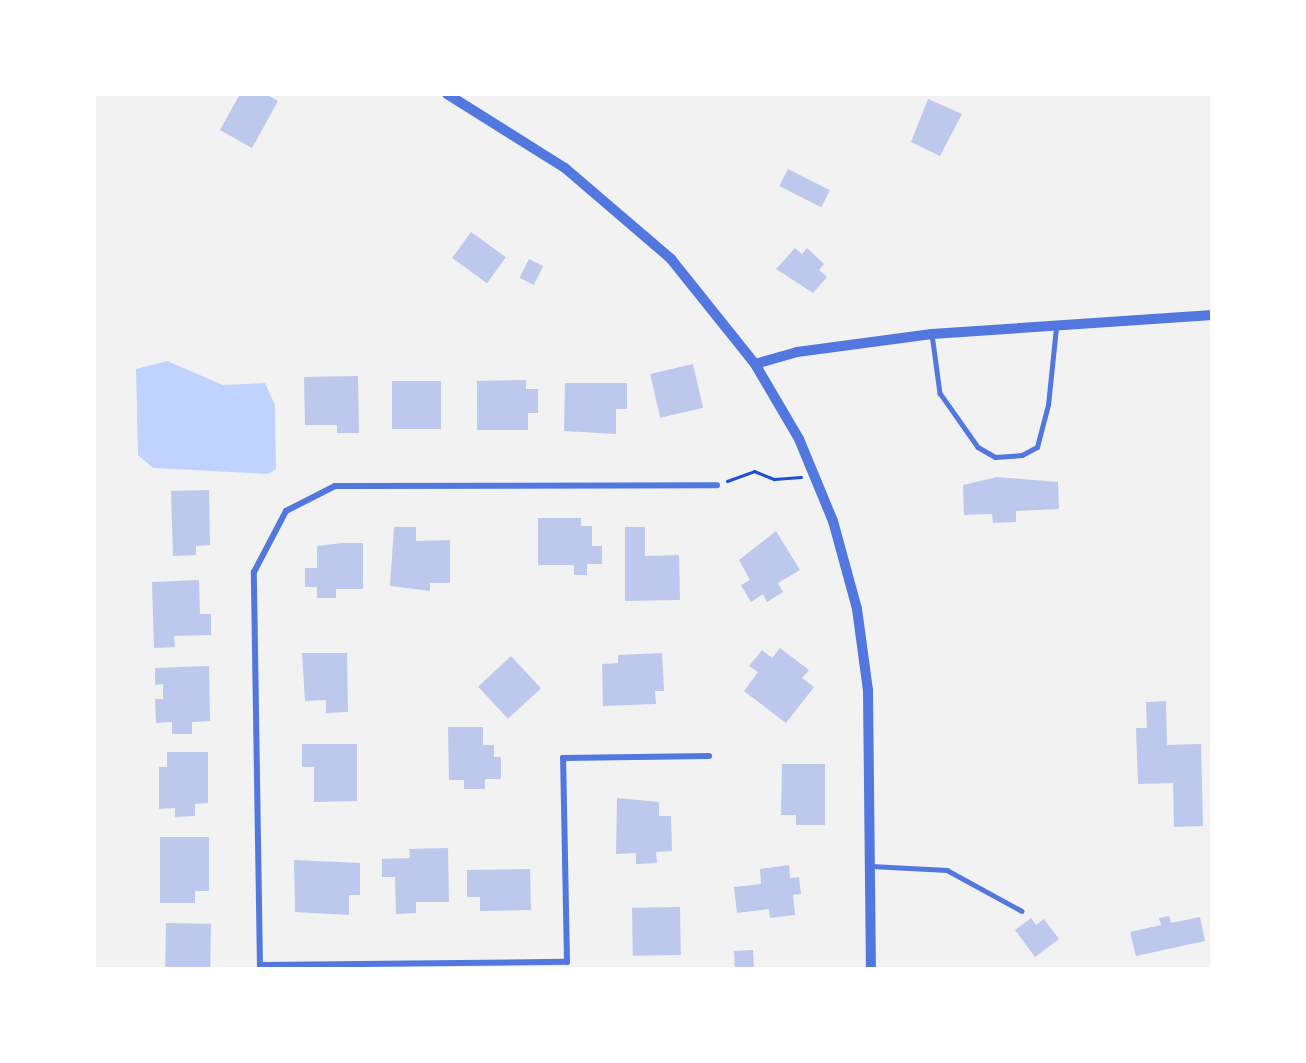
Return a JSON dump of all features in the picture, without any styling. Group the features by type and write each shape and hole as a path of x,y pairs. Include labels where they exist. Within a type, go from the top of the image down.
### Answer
{"street":[{"path":"447,94 565,168 622,213 671,259 755,364 812,469 834,521 857,609 868,690 871,969"},
{"path":"755,364 797,352 932,333 1056,322 1212,315"},
{"path":"709,756 563,758 567,962 260,967 254,573 286,512 335,486 717,484"}],"lane":[{"path":"932,333 940,393 966,434 995,457 1022,455 1037,447 1042,433 1056,322"},
{"path":"871,866 947,870 1022,911"}],"path":[{"path":"717,484 754,471 790,479 812,469"}],"water":[{"path":"167,361 223,385 265,383 275,405 276,469 268,474 153,468 138,455 136,369"}],"building":[{"path":"240,94 266,94 278,101 252,148 220,130"},
{"path":"928,99 962,114 940,156 911,142"},
{"path":"788,169 830,190 821,207 779,186"},
{"path":"471,232 506,257 487,283 452,258"},
{"path":"795,248 802,254 807,248 824,264 819,270 827,277 813,293 776,269"},
{"path":"529,259 543,266 534,285 519,278"},
{"path":"693,364 703,408 660,418 650,374"},
{"path":"358,376 359,433 337,433 337,425 305,425 304,377"},
{"path":"526,380 526,389 538,389 538,413 528,413 528,430 477,430 477,381"},
{"path":"392,381 441,381 441,429 392,429"},
{"path":"565,383 627,383 627,409 616,409 616,434 564,431"},
{"path":"997,477 1058,482 1059,509 1016,511 1016,522 993,523 992,514 964,515 963,485"},
{"path":"209,490 210,545 196,546 196,555 173,556 171,491"},
{"path":"538,518 581,518 581,526 592,526 592,546 602,546 602,564 587,564 587,575 574,575 574,565 538,565"},
{"path":"394,527 416,527 416,541 450,540 450,583 430,583 430,591 390,586"},
{"path":"625,527 645,527 645,556 679,555 680,600 625,601"},
{"path":"776,531 800,570 778,583 783,592 767,602 763,594 751,602 741,585 750,580 739,560"},
{"path":"363,543 363,589 336,589 336,598 317,598 317,587 305,587 305,568 317,568 317,546"},
{"path":"199,580 200,614 211,614 211,635 174,636 175,647 154,648 152,582"},
{"path":"780,648 809,670 802,678 814,687 786,723 744,691 758,672 749,666 762,650 772,658"},
{"path":"302,653 347,653 348,712 326,713 326,700 305,701"},
{"path":"662,653 664,691 655,691 656,704 603,706 602,664 618,663 618,655"},
{"path":"511,656 541,688 508,719 478,687"},
{"path":"209,666 210,721 192,722 192,734 172,734 172,722 156,723 155,699 163,699 163,684 155,685 155,668"},
{"path":"1166,701 1167,745 1201,744 1203,826 1174,827 1173,783 1138,784 1136,728 1147,728 1146,702"},
{"path":"448,727 483,727 483,745 494,745 494,757 501,757 501,779 485,779 485,789 464,789 464,780 449,780"},
{"path":"302,744 357,744 357,801 314,802 314,767 302,767"},
{"path":"167,752 208,752 208,803 195,804 195,816 175,817 175,808 159,809 159,767 167,767"},
{"path":"782,764 825,764 825,825 796,825 796,815 781,815"},
{"path":"617,798 659,802 659,816 671,816 672,851 656,852 657,863 636,864 636,853 616,854"},
{"path":"160,837 209,837 209,891 195,891 195,903 160,903"},
{"path":"448,848 449,902 416,902 416,913 396,914 395,877 382,877 382,859 410,858 409,849"},
{"path":"294,860 360,863 360,895 349,895 349,915 295,912"},
{"path":"789,865 790,878 799,877 801,894 793,895 795,915 770,918 769,909 737,913 734,887 761,884 760,869"},
{"path":"530,869 531,910 480,911 480,897 467,897 467,870"},
{"path":"680,907 681,955 633,956 632,908"},
{"path":"1169,916 1171,923 1200,917 1205,941 1136,956 1130,932 1161,925 1159,918"},
{"path":"1031,918 1036,925 1044,919 1059,939 1035,957 1015,930"},
{"path":"166,923 211,924 210,968 165,968"},
{"path":"753,950 754,968 735,968 734,951"}]}
